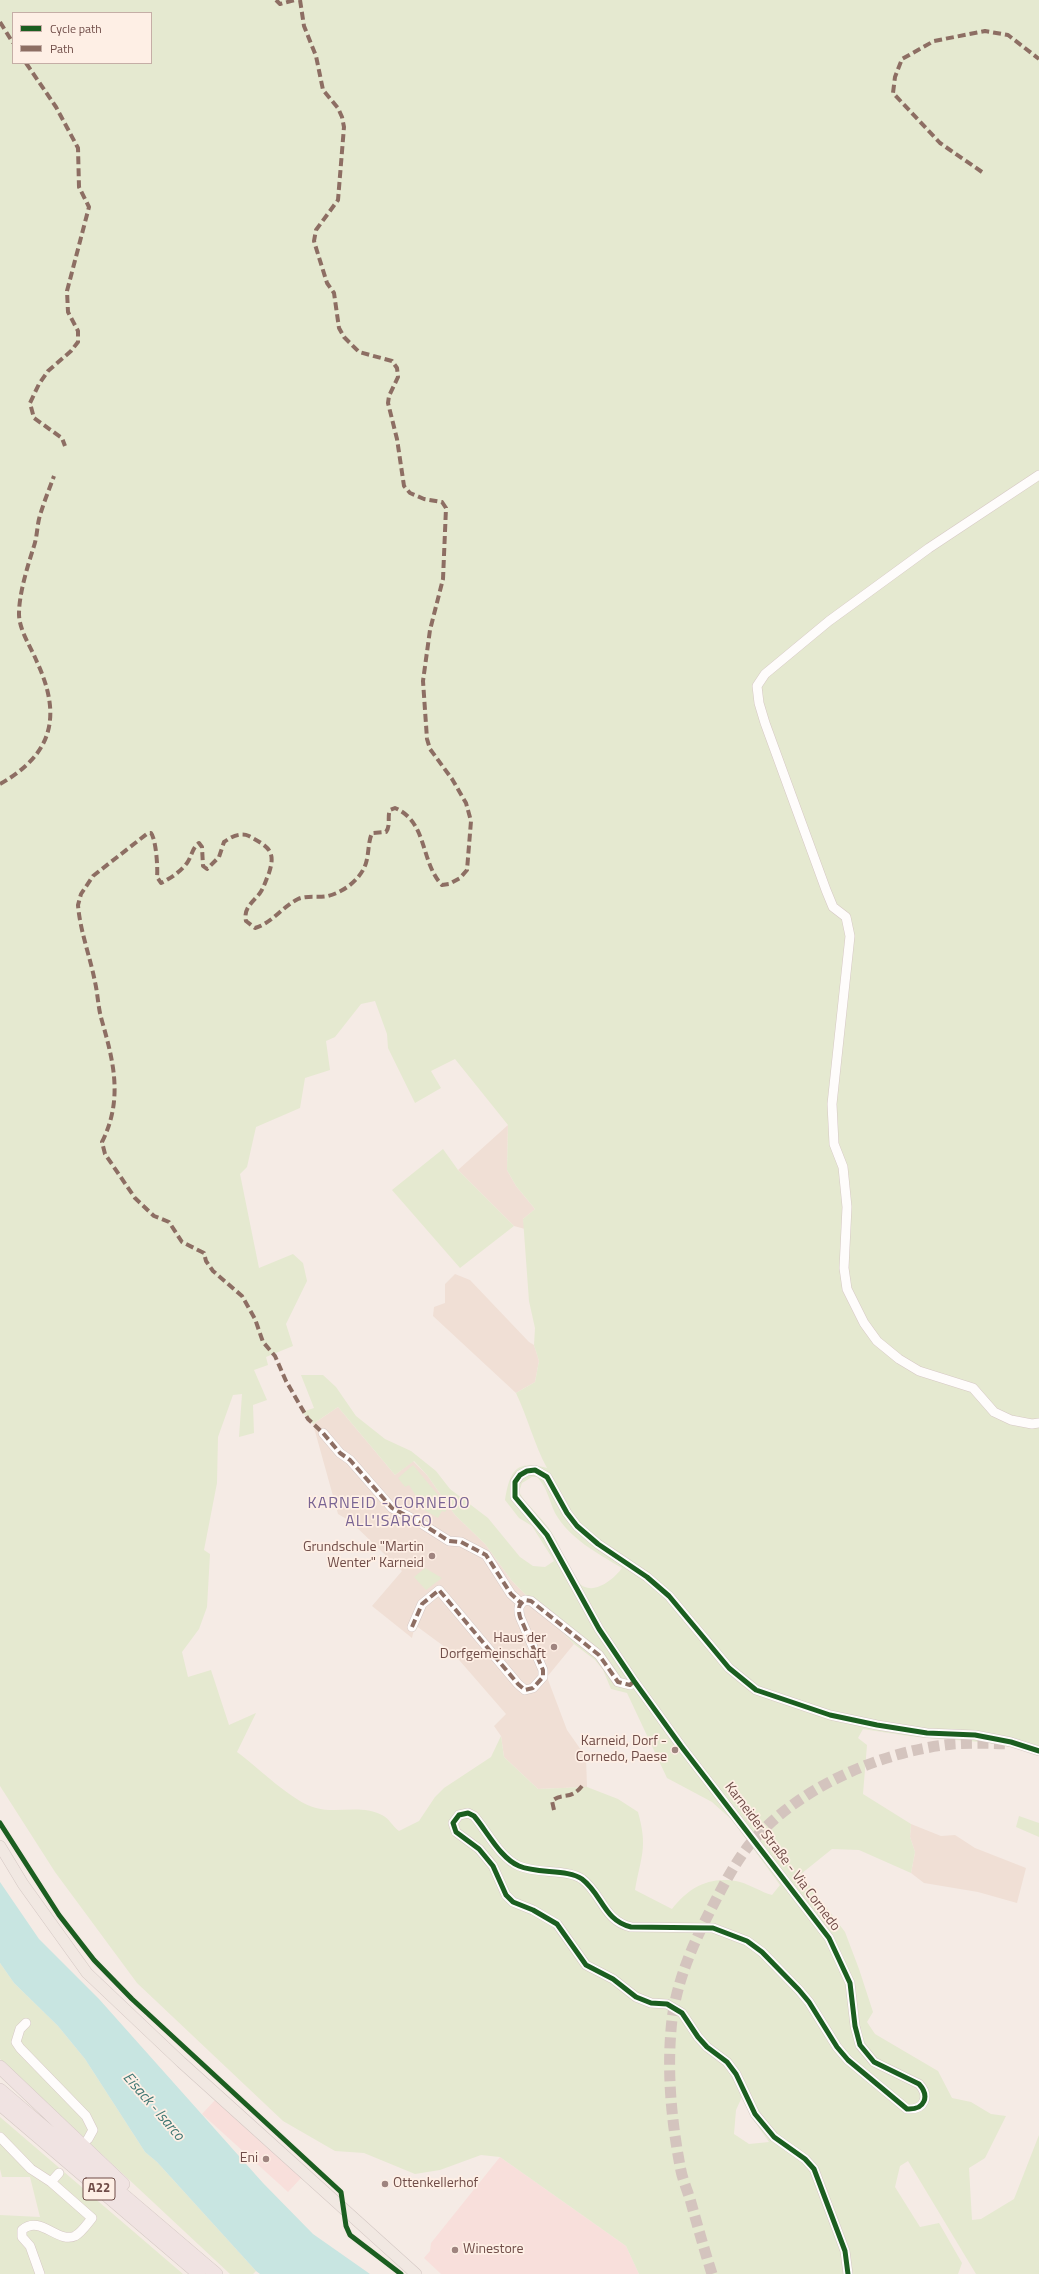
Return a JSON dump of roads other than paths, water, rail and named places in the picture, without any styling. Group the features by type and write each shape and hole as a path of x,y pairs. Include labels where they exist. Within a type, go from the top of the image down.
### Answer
{"highway":[{"path":"0,2067 119,2180 150,2218"},
{"name":"A22","path":"0,2090 214,2273"},
{"name":"A22","path":"0,2104 199,2274"}],"main road":[{"path":"0,1846 27,1890 87,1973 416,2274"}],"street":[{"path":"1039,475 929,548 829,621 765,674 757,686 759,702 765,723 826,890 833,907 846,917 850,936 842,1027 832,1104 834,1144 843,1166 847,1207 844,1268 847,1289 864,1322 877,1341 898,1359 919,1371 973,1388 994,1412 1010,1420 1032,1424 1039,1423"},
{"path":"323,1433 340,1453 350,1460 392,1508 419,1522 448,1541 461,1542 486,1555 511,1594 521,1603"},
{"name":"Karneider Straße - Via Cornedo","path":"848,2274 845,2251 814,2169 805,2159 774,2136 755,2114 736,2074 728,2062 707,2047 682,2013 667,2004 651,2003 636,1997 613,1979 586,1965 557,1924 533,1910 513,1902 506,1895 493,1866 479,1849 456,1832 454,1823 459,1815 468,1813 474,1816 502,1851 517,1866 536,1872 570,1875 581,1878 604,1909 623,1925 631,1927 713,1928 737,1935 748,1941 762,1952 799,1990 809,2002 837,2047 848,2060 907,2109 920,2107 926,2097 921,2087 874,2062 860,2045 855,2026 850,1983 829,1938 634,1681 599,1629 547,1535 515,1497 515,1482 520,1475 527,1471 535,1470 547,1476 567,1513 577,1526 598,1544 648,1577 669,1596 729,1668 756,1690 830,1715 877,1725 927,1733 975,1735 1011,1742 1039,1751"},
{"path":"412,1627 422,1604 439,1590 518,1684 525,1690 534,1688 539,1684 543,1677 543,1670 520,1617 519,1610 521,1603 525,1600 531,1601 600,1655 618,1682 630,1685 634,1681"},
{"path":"26,2023 20,2029 16,2042 20,2048 86,2116 93,2130 88,2140"},
{"path":"0,2137 32,2169 51,2182 92,2218 80,2232 73,2237 66,2238 47,2228 34,2225 26,2227 22,2230 22,2237 30,2246 40,2274"},
{"path":"51,2182 59,2173"}],"water":[{"name":"Eisack - Isarco","path":"0,1882 39,1939 99,1999 263,2183 313,2234 370,2274 260,2274 256,2271 157,2162 145,2152 85,2059 58,2026 14,1983 0,1963"}],"tunnel":[{"path":"712,2274 681,2171 671,2101 670,2048 673,2014 684,1969 703,1925 728,1876 750,1844 769,1824 791,1806 842,1776 870,1764 926,1748 953,1744 1009,1744"}],"place":[{"name":"Grundschule \"Martin Wenter\" Karneid","path":"432,1556"},
{"name":"Haus der Dorfgemeinschaft","path":"554,1647"},
{"name":"Karneid, Dorf - Cornedo, Paese","path":"675,1750"},
{"name":"Eni","path":"266,2159"},
{"name":"Ottenkellerhof","path":"385,2184"},
{"name":"Winestore","path":"455,2250"}],"district":[{"name":"KARNEID - CORNEDO ALL'ISARCO","path":"389,1513"}]}
